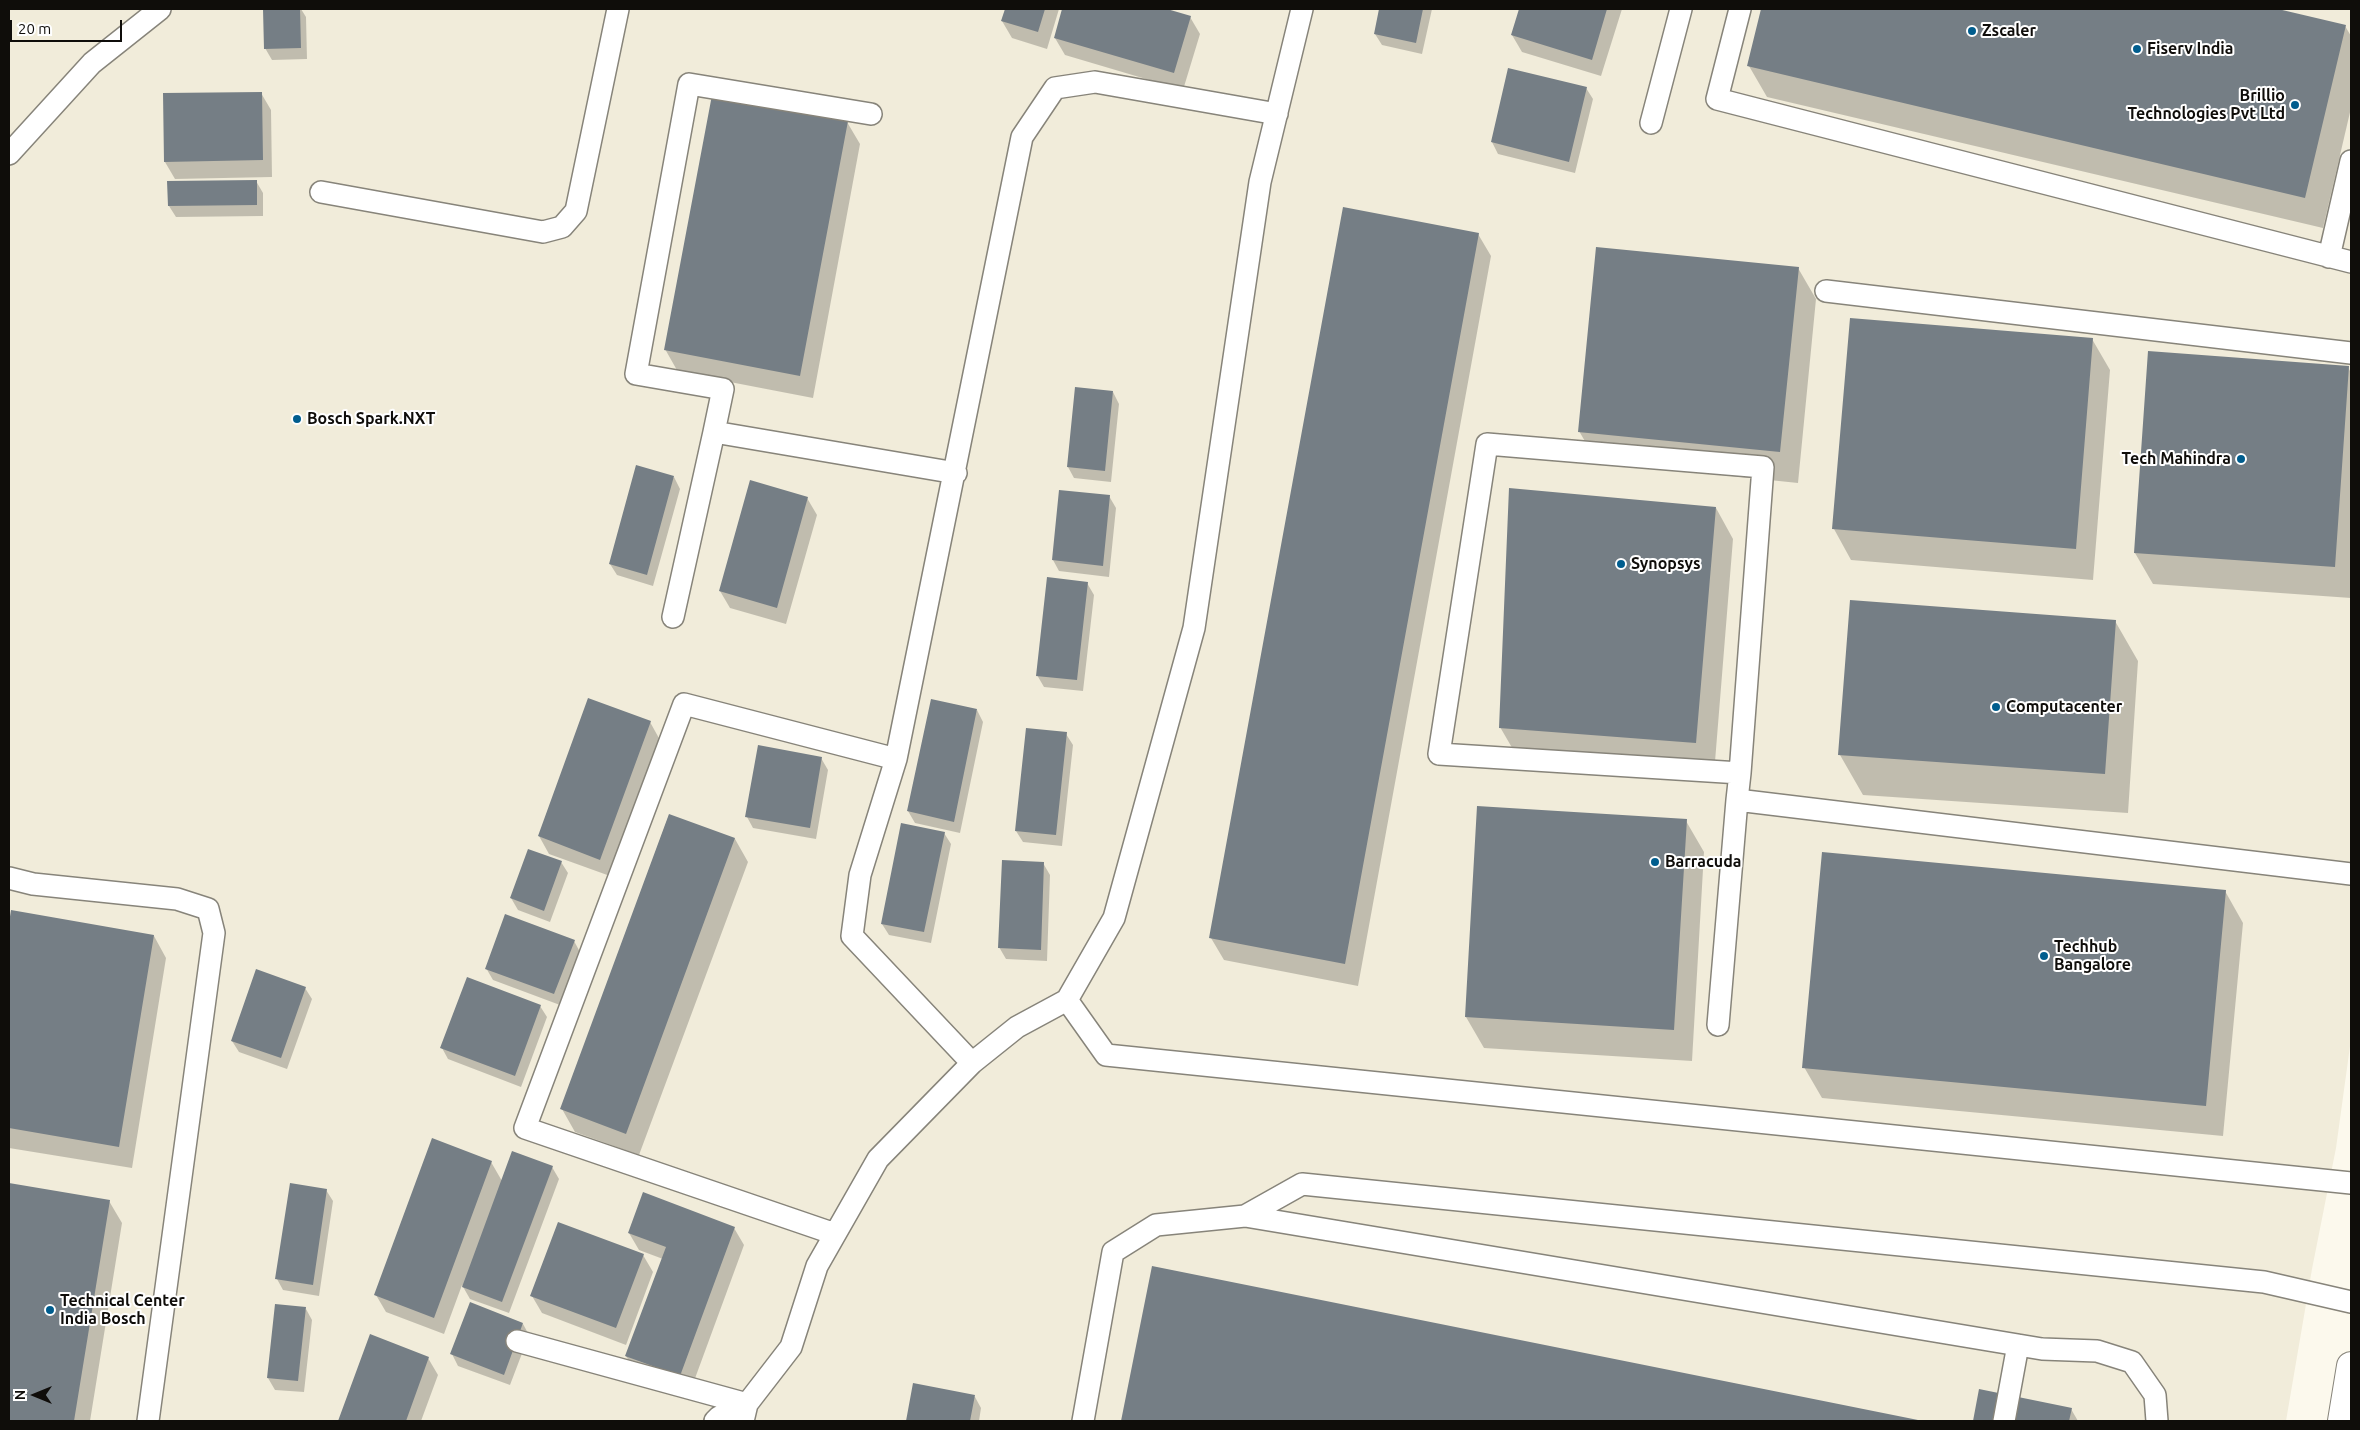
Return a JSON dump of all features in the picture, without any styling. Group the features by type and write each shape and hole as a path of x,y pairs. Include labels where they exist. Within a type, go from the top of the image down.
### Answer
{"main road":[{"path":"2342,1421 2351,1366"}],"lane":[{"path":"9,154 92,63 160,9"},
{"path":"321,192 543,232 562,227 576,211 618,9"},
{"path":"715,1421 719,1417 745,1413 791,1346 817,1266 878,1159 972,1063 1017,1027 1066,1000 1114,918 1194,628 1260,182 1302,9"},
{"path":"1651,123 1681,9"},
{"path":"1740,9 1718,99 2351,262"},
{"path":"972,1063 852,936 860,875 896,759 956,473 1022,137 1055,88 1095,82 1277,114"},
{"path":"673,618 723,389 636,374 689,84 871,114"},
{"path":"2328,257 2351,161"},
{"path":"1826,291 2351,353"},
{"path":"714,432 956,473"},
{"path":"1718,1025 1738,800 1740,774 1763,467 1487,444 1439,754 1740,774"},
{"path":"835,1234 525,1128 684,704 896,759"},
{"path":"1738,800 2351,874"},
{"path":"9,878 33,884 177,899 208,909 214,933 148,1421"},
{"path":"1066,1000 1106,1055 2351,1183"},
{"path":"1246,1216 1302,1184 2264,1282 2351,1302"},
{"path":"1082,1421 1113,1252 1156,1225 1246,1216 2042,1349 2097,1351 2132,1362 2155,1395 2157,1421"},
{"path":"517,1341 745,1413"},
{"path":"2004,1421 2018,1345"}],"shaded area":[{"path":"9,9 2351,9 2351,1039 2336,1148 2312,1269 2286,1421 9,1421"}],"building":[{"path":"263,9 300,9 301,48 264,49"},
{"path":"1005,9 1045,9 1038,32 1001,21"},
{"path":"1062,9 1167,9 1191,16 1174,73 1054,38"},
{"path":"1379,9 1423,9 1416,43 1374,34"},
{"path":"1519,9 1607,9 1592,60 1511,35"},
{"path":"1761,9 2278,9 2346,25 2305,198 1747,66"},
{"path":"1508,68 1587,87 1569,162 1491,142"},
{"path":"262,92 263,160 164,162 163,93"},
{"path":"712,95 848,121 800,376 664,350"},
{"path":"257,180 257,205 168,206 167,181"},
{"path":"1343,207 1479,233 1345,964 1209,938"},
{"path":"1596,247 1799,267 1780,452 1578,432"},
{"path":"1850,318 2093,338 2076,549 1832,529"},
{"name":"Tech Mahindra","path":"2148,351 2349,366 2335,567 2134,553"},
{"path":"1075,387 1113,391 1105,471 1067,467"},
{"path":"636,465 674,476 647,575 609,564"},
{"path":"750,480 808,497 777,608 719,591"},
{"path":"1509,488 1716,507 1696,743 1499,728"},
{"path":"1059,490 1110,495 1103,566 1052,560"},
{"path":"1047,577 1088,582 1077,680 1036,676"},
{"path":"1850,600 2116,620 2105,774 1838,755"},
{"path":"588,698 651,721 600,860 538,836"},
{"path":"931,699 977,709 954,822 907,811"},
{"path":"1026,728 1067,732 1056,835 1015,831"},
{"path":"758,745 822,757 810,828 745,817"},
{"path":"1477,806 1687,819 1674,1030 1465,1017"},
{"path":"669,814 735,838 626,1134 560,1109"},
{"path":"901,823 945,832 924,932 881,924"},
{"path":"528,849 562,861 544,911 510,898"},
{"path":"1822,852 2226,890 2206,1106 1802,1068"},
{"path":"1002,860 1044,862 1041,950 998,948"},
{"path":"11,910 154,935 119,1147 9,1128 9,923"},
{"path":"505,914 575,940 554,994 485,969"},
{"path":"256,969 306,987 281,1058 231,1041"},
{"path":"467,977 541,1005 515,1076 440,1048"},
{"path":"432,1138 492,1161 434,1318 374,1295"},
{"path":"512,1151 553,1166 502,1302 462,1287"},
{"name":"Technical Center India Bosch","path":"9,1183 110,1200 74,1421 9,1421"},
{"path":"290,1183 327,1189 313,1285 275,1279"},
{"path":"643,1192 735,1227 680,1376 625,1356 666,1247 628,1233"},
{"path":"558,1222 644,1254 616,1328 530,1296"},
{"path":"1152,1266 1918,1420 1918,1421 1121,1421"},
{"path":"470,1302 523,1323 504,1375 450,1354"},
{"path":"275,1304 306,1307 298,1381 267,1378"},
{"path":"370,1334 429,1357 406,1421 338,1421"},
{"path":"913,1383 975,1395 970,1421 906,1421"},
{"path":"1979,1389 2072,1408 2069,1421 1973,1421"}],"place":[{"name":"Zscaler","path":"1972,31"},
{"name":"Fiserv India","path":"2137,49"},
{"name":"Brillio Technologies Pvt Ltd","path":"2295,105"},
{"name":"Bosch Spark.NXT","path":"297,419"},
{"name":"Tech Mahindra","path":"2241,459"},
{"name":"Synopsys","path":"1621,564"},
{"name":"Computacenter","path":"1996,707"},
{"name":"Barracuda","path":"1655,862"},
{"name":"Techhub Bangalore","path":"2044,956"},
{"name":"Technical Center India Bosch","path":"50,1310"}]}
